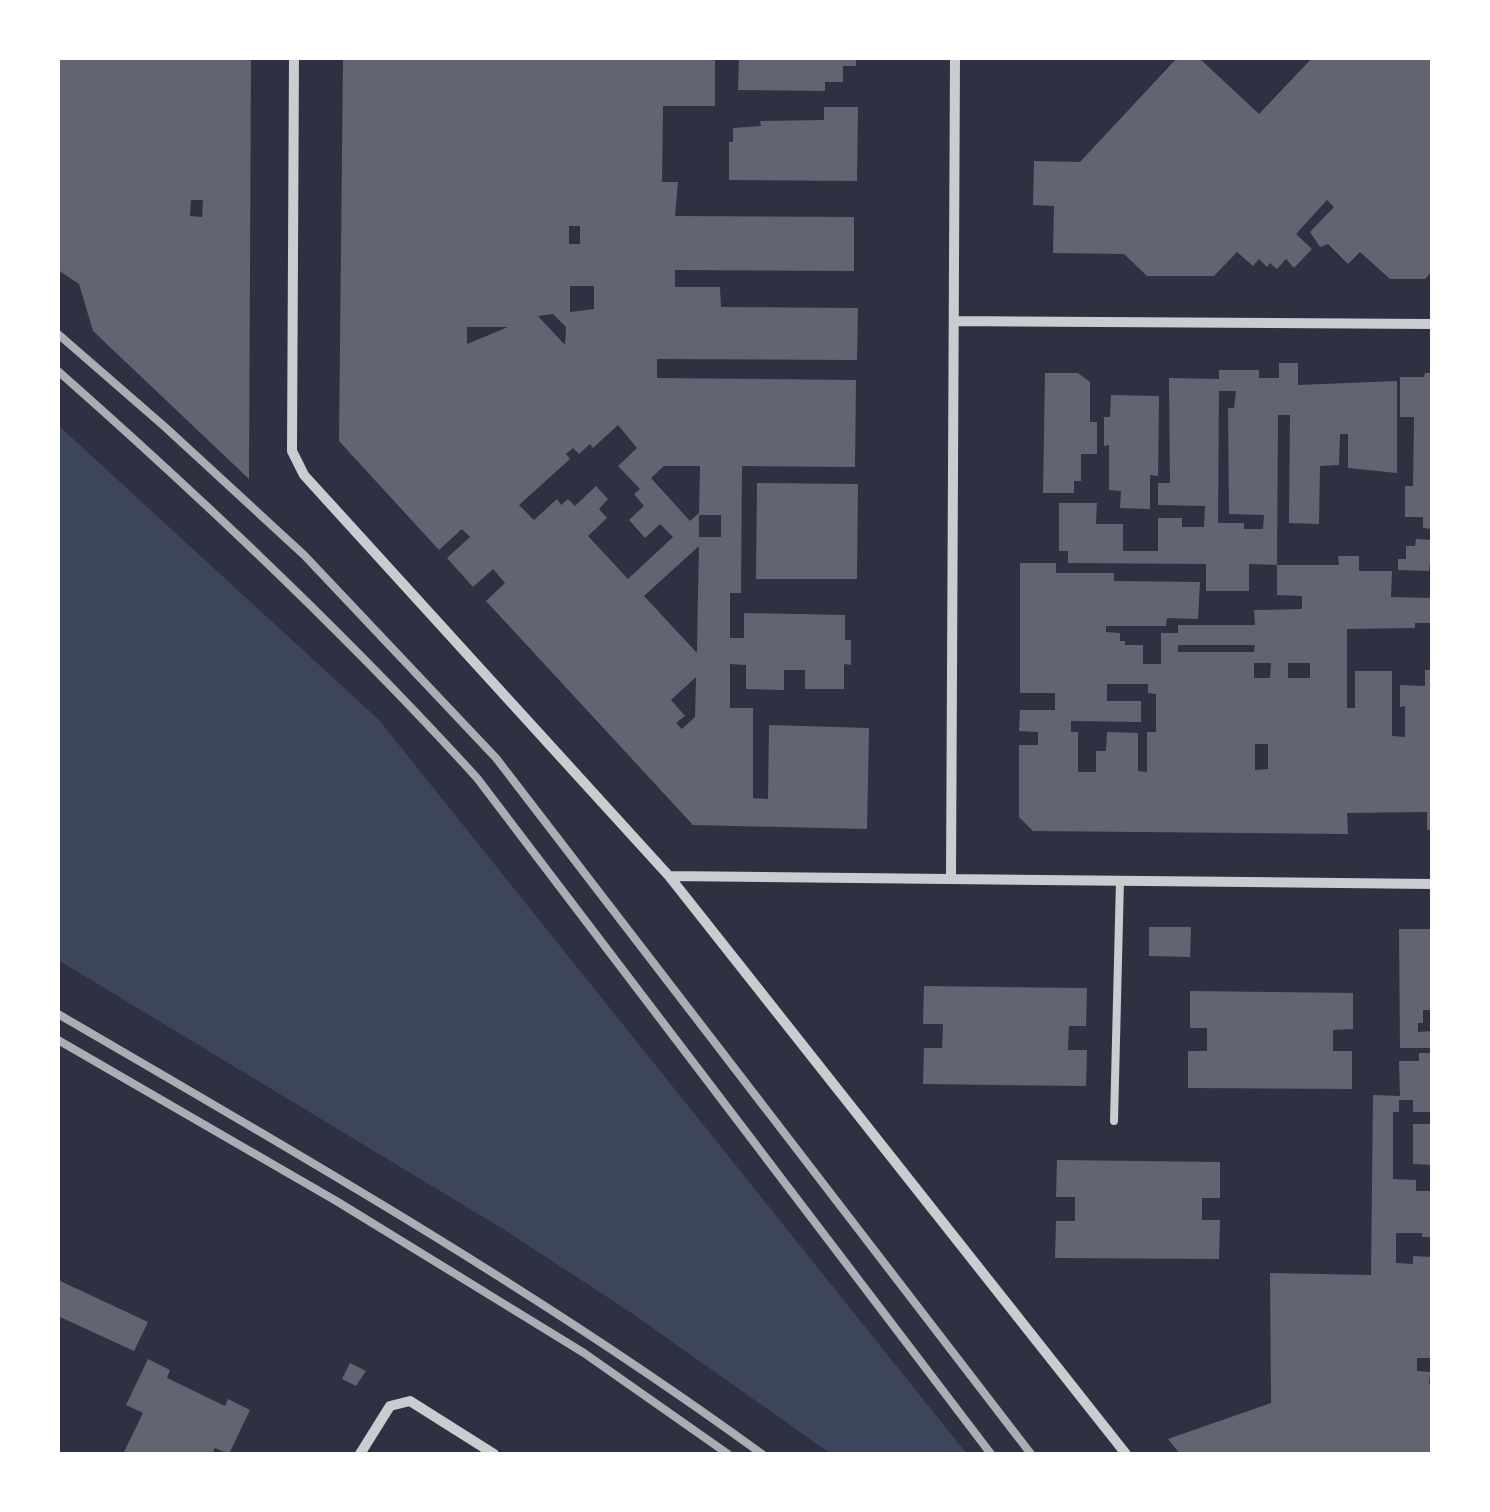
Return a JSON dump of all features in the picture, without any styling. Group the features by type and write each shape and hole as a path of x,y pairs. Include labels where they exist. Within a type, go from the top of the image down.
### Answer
{"street":[{"path":"294,58 292,451 304,475 669,876 1126,1454"},
{"path":"951,878 955,58"},
{"path":"954,321 1432,324"},
{"path":"669,876 1432,884"},
{"path":"360,1454 390,1406 410,1401 494,1454"}],"lane":[{"path":"1114,1121 1120,880"}],"shaded area":[{"path":"58,425 379,720 967,1454 831,1454 633,1314 503,1229 58,960"}],"building":[{"path":"58,58 251,58 249,479 93,331 79,284 58,270","holes":["191,200 203,200 202,217 190,216"]},
{"path":"343,58 715,58 715,106 663,106 662,182 678,182 675,216 854,217 854,271 675,270 675,287 720,287 721,307 858,308 857,360 657,359 657,378 856,380 855,467 742,466 741,593 730,593 730,638 744,638 744,613 845,615 851,665 844,664 844,689 805,689 805,670 784,670 784,690 746,689 746,665 730,664 730,708 753,708 753,798 768,799 769,725 869,728 867,829 693,825 486,601 505,583 493,569 473,587 447,558 470,537 462,529 439,550 339,441","holes":["569,226 580,226 580,244 569,244","570,286 594,286 594,309 570,312","553,314 566,327 565,345 538,316","467,327 508,327 467,344","618,425 637,448 618,466 640,489 634,494 644,506 629,520 645,538 660,524 673,537 628,579 588,536 607,518 599,509 608,499 596,486 575,506 568,499 561,505 557,499 534,520 519,505 570,459 566,454 573,448 579,454 590,444 593,448","664,466 700,466 699,513 690,521 651,478","699,515 721,515 721,537 699,537","699,546 697,653 644,596","696,677 695,717 682,729 676,723 685,716 671,700"]},
{"path":"739,58 856,58 856,66 843,66 843,82 825,82 825,91 738,90"},
{"path":"1177,58 1199,58 1259,114 1312,58 1432,58 1432,271 1425,279 1390,279 1360,252 1348,264 1328,244 1320,247 1310,232 1334,207 1327,200 1296,234 1312,249 1294,268 1286,259 1277,269 1270,263 1267,267 1259,259 1253,266 1237,252 1214,276 1147,276 1124,254 1053,253 1054,206 1033,205 1034,161 1080,162"},
{"path":"824,107 858,107 857,181 729,180 733,128 761,126 760,121 824,120"},
{"path":"1279,363 1298,363 1298,385 1397,381 1397,473 1348,468 1348,434 1340,434 1339,465 1320,466 1319,524 1289,523 1290,415 1278,415 1277,565 1249,564 1249,591 1206,591 1206,564 1068,563 1068,551 1059,551 1059,503 1097,503 1096,524 1123,524 1123,551 1158,551 1158,518 1182,518 1182,527 1204,527 1205,506 1158,505 1158,483 1170,483 1169,378 1219,379 1219,370 1259,370 1259,378 1279,378","holes":["1219,391 1236,391 1234,408 1228,408 1229,514 1264,515 1263,529 1244,529 1244,523 1218,523"]},
{"path":"1045,373 1078,373 1090,382 1090,422 1097,422 1097,454 1081,454 1081,481 1074,481 1074,493 1043,493"},
{"path":"1425,373 1432,373 1432,529 1423,528 1423,517 1405,517 1405,486 1413,486 1414,417 1400,417 1400,377 1424,377"},
{"path":"1111,395 1159,396 1158,476 1150,475 1150,509 1120,508 1121,491 1109,490 1109,445 1104,446 1104,417 1110,417"},
{"path":"757,483 858,484 857,579 756,579"},
{"path":"1416,539 1432,540 1429,571 1398,570 1398,559 1406,559 1406,546 1415,546"},
{"path":"1338,556 1359,556 1359,571 1392,571 1391,597 1432,598 1432,623 1415,623 1415,628 1347,629 1347,708 1355,708 1355,671 1392,671 1392,736 1405,737 1400,685 1425,686 1425,670 1432,670 1432,830 1427,830 1427,812 1347,813 1348,834 1033,831 1019,817 1019,745 1038,745 1038,732 1019,731 1020,710 1055,710 1055,693 1020,693 1020,563 1056,563 1056,573 1114,573 1114,581 1200,582 1198,619 1167,618 1166,626 1106,626 1106,632 1120,633 1120,641 1125,641 1125,645 1143,645 1143,664 1161,664 1161,633 1178,633 1178,625 1255,625 1254,610 1302,609 1302,596 1277,595 1277,565 1339,565","holes":["1178,645 1255,645 1254,652 1178,652","1254,663 1271,663 1270,678 1254,678","1288,663 1310,663 1310,678 1288,678","1107,684 1148,684 1148,693 1156,694 1156,732 1147,732 1147,772 1138,771 1138,733 1107,732 1106,751 1096,751 1096,772 1078,772 1078,732 1071,732 1071,721 1141,722 1141,701 1107,701","1255,744 1268,744 1268,769 1255,770"]},
{"path":"1149,927 1191,927 1190,957 1149,956"},
{"path":"1399,929 1432,929 1432,1010 1423,1010 1418,1032 1432,1031 1432,1048 1400,1048"},
{"path":"924,986 1087,988 1086,1026 1069,1026 1068,1050 1087,1050 1086,1086 923,1084 924,1048 942,1048 943,1024 923,1024"},
{"path":"1190,991 1353,993 1353,1029 1333,1030 1333,1051 1352,1051 1352,1089 1188,1088 1188,1051 1207,1051 1207,1028 1190,1028"},
{"path":"1419,1053 1432,1053 1432,1112 1413,1112 1413,1100 1399,1100 1399,1112 1393,1112 1393,1179 1416,1180 1416,1191 1432,1191 1432,1237 1396,1233 1396,1263 1413,1264 1413,1256 1432,1257 1432,1358 1417,1358 1417,1371 1430,1372 1432,1454 1180,1454 1168,1439 1271,1403 1270,1273 1371,1275 1373,1095 1400,1096 1399,1061 1419,1061"},
{"path":"1413,1124 1432,1124 1432,1165 1413,1164"},
{"path":"1057,1160 1220,1162 1220,1198 1202,1198 1202,1220 1220,1220 1219,1259 1055,1258 1056,1221 1075,1221 1075,1197 1056,1197"},
{"path":"58,1280 148,1322 134,1351 58,1316"},
{"path":"148,1359 170,1370 167,1378 225,1406 228,1399 250,1410 229,1454 215,1448 212,1454 123,1454 143,1413 126,1405"},
{"path":"350,1363 366,1371 356,1386 342,1379"}],"railway":[{"path":"58,334 304,555 496,758 1031,1454"},
{"path":"58,371 273,569 477,778 991,1454"},
{"path":"58,1014 504,1280 762,1454"},
{"path":"58,1040 338,1202 584,1353 728,1454"}]}
